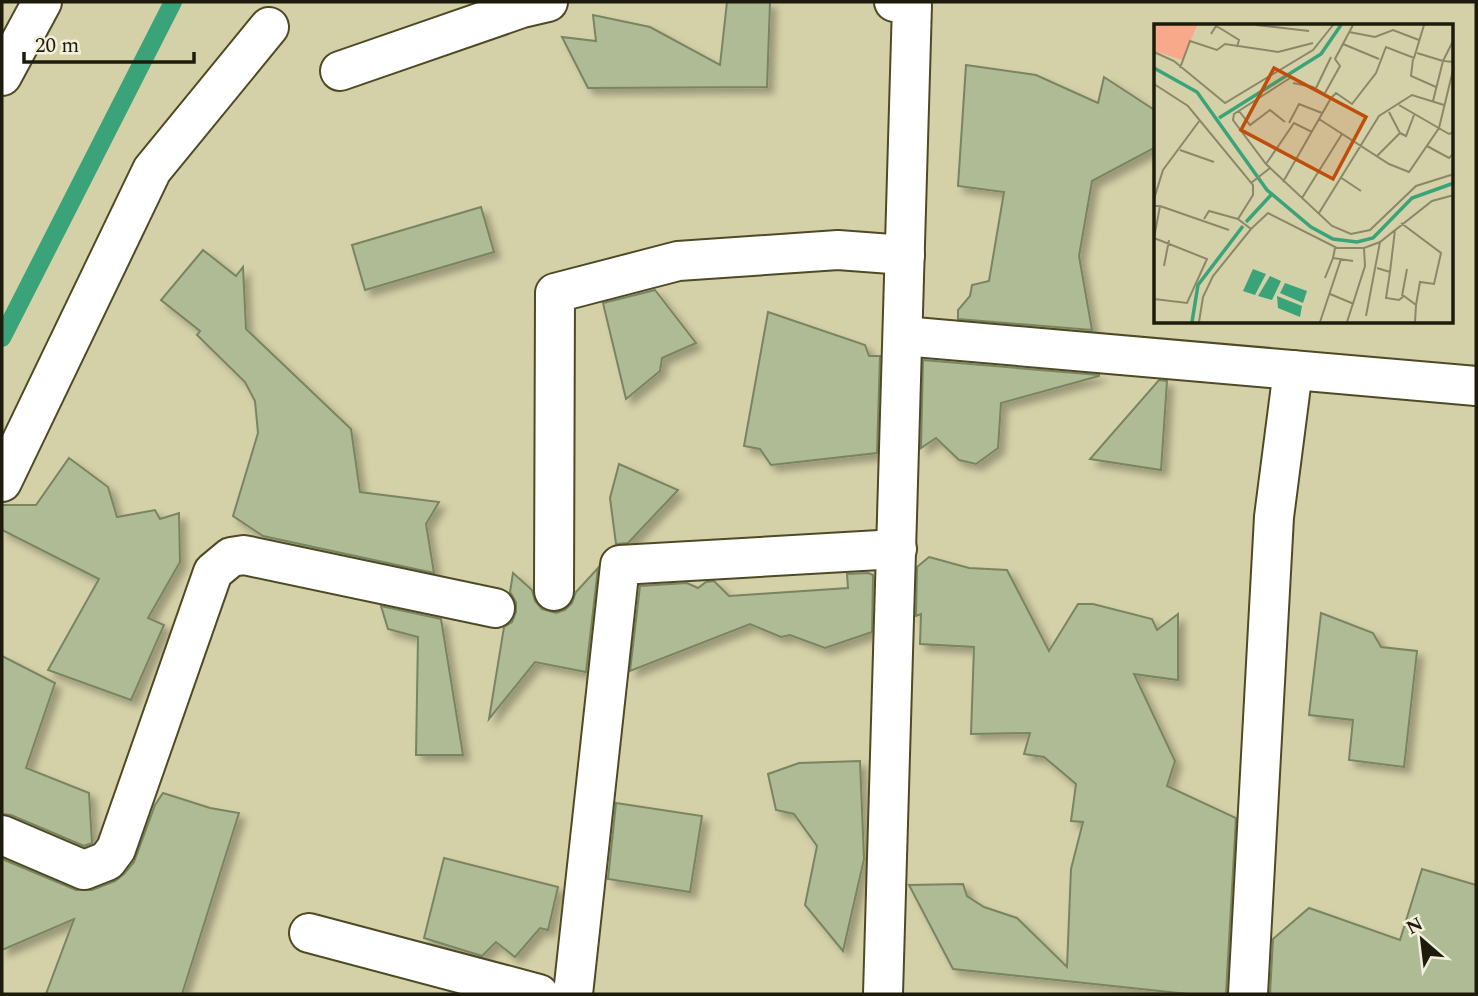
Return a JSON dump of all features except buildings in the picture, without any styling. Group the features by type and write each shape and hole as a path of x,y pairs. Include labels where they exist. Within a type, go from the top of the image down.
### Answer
{"street":[{"path":"2,76 42,2"},
{"path":"340,71 522,8 548,2"},
{"path":"883,994 905,255 906,3"},
{"path":"2,482 152,170 269,27"},
{"path":"554,591 555,293 678,261 838,250 905,255"},
{"path":"903,336 1476,386"},
{"path":"1248,994 1274,517 1293,370"},
{"path":"573,994 620,565 897,549"},
{"path":"2,835 84,870 107,861 116,849 214,572 231,557 244,555 495,608"},
{"path":"309,933 538,994"}],"waterway":[{"path":"2,338 173,2"}]}
